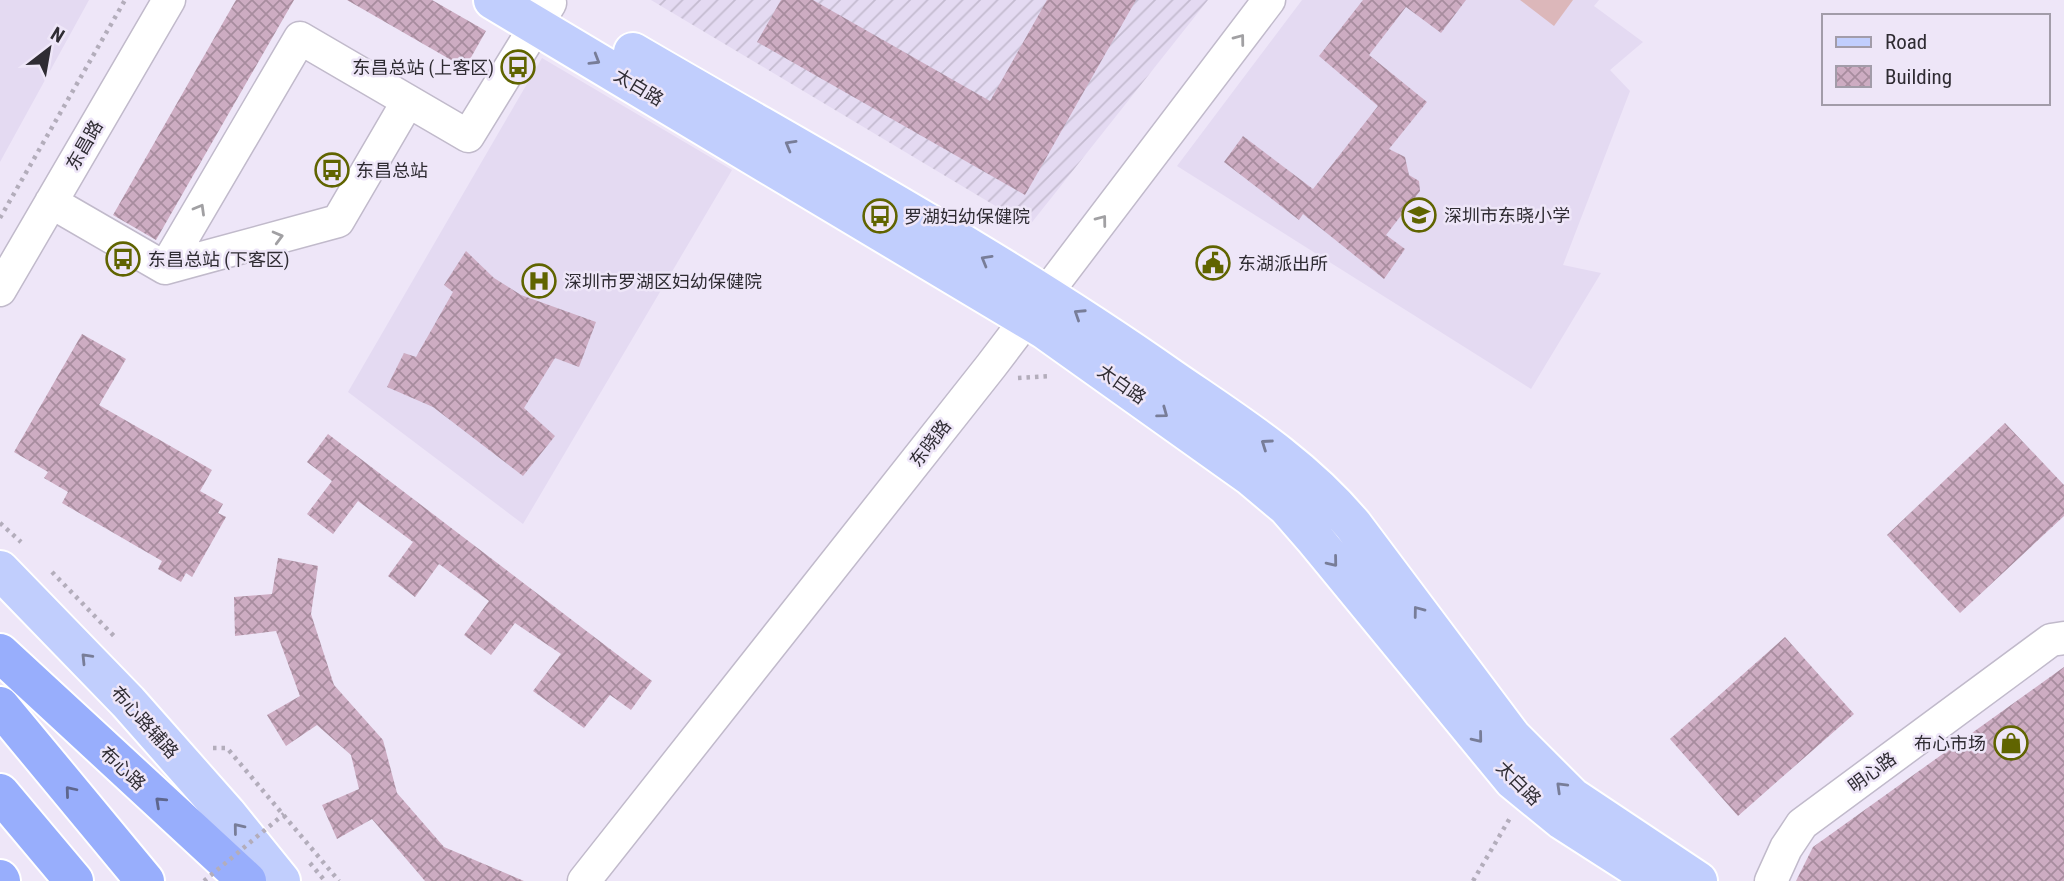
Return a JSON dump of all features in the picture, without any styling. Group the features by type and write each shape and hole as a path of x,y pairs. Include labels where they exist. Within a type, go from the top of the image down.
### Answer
{"highway":[{"name":"布心路","path":"0,653 247,881"},
{"path":"0,706 145,881"},
{"path":"0,793 74,881"}],"main road":[{"name":"太白路","path":"493,0 544,10 1283,456 1311,479 1367,543 1512,737 1572,797 1698,881"},
{"name":"太白路","path":"1036,306 1117,380 1269,491 1314,538 1513,780 1562,820 1657,881"},
{"name":"布心路辅路","path":"0,570 128,702 227,814 281,881"}],"street":[{"name":"东昌路","path":"0,290 169,0"},
{"name":"东晓路","path":"584,881 1036,306 1269,0"},
{"path":"165,268 300,38 468,136 544,10"},
{"path":"51,202 165,268 338,221 408,101"},
{"name":"明心路","path":"1771,881 1786,848 1802,824 2052,640 2064,638"}],"path":[{"path":"0,218 125,0"},
{"path":"213,748 227,748 339,881"},
{"path":"1473,881 1515,808"},
{"path":"204,881 284,814"}],"shaded area":[{"path":"0,0 89,0 0,162"},
{"path":"651,0 1208,0 1029,226"},
{"name":"深圳市东晓小学","path":"1302,0 1599,0 1594,6 1643,42 1610,70 1630,91 1563,265 1601,273 1531,389 1177,166"},
{"path":"1520,0 1573,0 1554,26"},
{"name":"深圳市罗湖区妇幼保健院","path":"542,58 732,170 523,524 348,392"}],"building":[{"path":"236,0 294,0 156,240 113,215"},
{"path":"347,0 432,0 486,31 465,68"},
{"path":"781,0 813,0 990,101 1047,0 1136,0 1025,195 757,42"},
{"path":"1363,0 1466,0 1441,33 1406,7 1369,55 1427,102 1389,149 1405,157 1409,175 1419,181 1420,191 1386,235 1405,249 1384,279 1303,214 1299,220 1224,162 1243,136 1313,189 1378,106 1319,56"},
{"path":"466,251 494,278 521,295 596,322 579,367 555,358 524,408 555,436 523,476 433,407 387,387 404,353 416,357 453,292 444,285"},
{"path":"82,334 126,359 99,405 212,470 200,491 223,504 218,513 226,517 192,577 186,573 181,582 158,569 162,561 62,503 68,492 44,478 48,472 14,452"},
{"path":"2005,423 2064,485 2064,516 1960,613 1887,535"},
{"path":"328,434 652,681 631,710 610,695 584,728 533,691 561,654 515,623 491,655 464,635 489,601 439,564 415,597 388,576 413,542 358,501 333,534 307,514 332,481 307,462"},
{"path":"278,558 318,566 311,614 334,685 383,740 397,793 444,847 524,881 425,881 372,819 337,839 322,805 359,789 351,755 317,725 286,746 267,715 300,696 276,631 235,636 234,597 272,594"},
{"path":"1785,637 1854,714 1738,816 1670,739"},
{"name":"布心市场","path":"2064,667 2064,881 1796,881 1813,847"}],"place":[{"name":"东昌总站 (上客区)","path":"518,67"},
{"name":"东昌总站","path":"332,170"},
{"name":"深圳市东晓小学","path":"1419,215"},
{"name":"罗湖妇幼保健院","path":"880,216"},
{"name":"东昌总站 (下客区)","path":"123,259"},
{"name":"东湖派出所","path":"1213,263"},
{"name":"深圳市罗湖区妇幼保健院","path":"539,281"},
{"name":"布心市场","path":"2011,743"}]}
